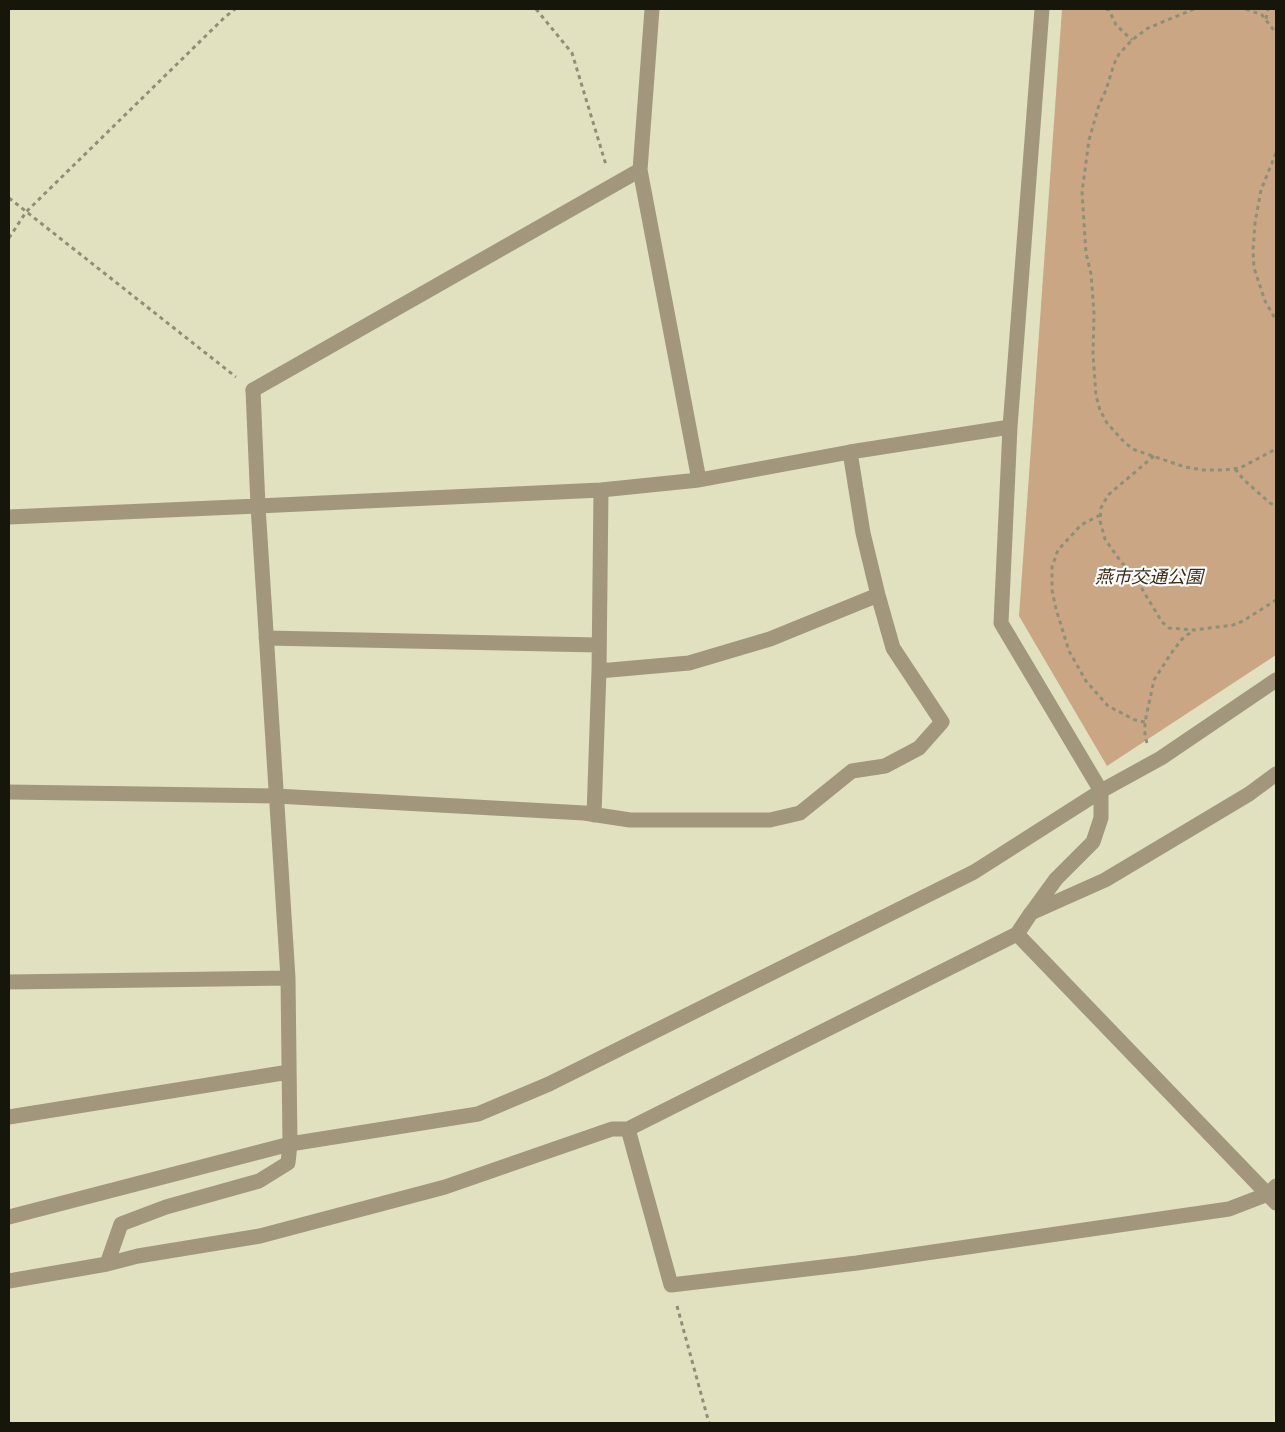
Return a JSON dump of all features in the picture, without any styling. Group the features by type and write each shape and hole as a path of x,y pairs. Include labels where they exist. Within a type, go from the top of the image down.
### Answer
{"street":[{"path":"652,9 640,170 698,480"},
{"path":"9,1281 107,1264 138,1256 260,1236 445,1187 612,1130 628,1129 1018,934 1056,879 1093,842 1101,818 1101,791 1001,624 1010,427 1042,9"},
{"path":"107,1264 121,1224 166,1207 259,1181 288,1163 290,1144 288,978 258,506 253,390 640,170"},
{"path":"9,517 601,490 698,480 850,452 1010,427"},
{"path":"9,792 276,796 584,812 630,820 770,820 800,812 852,771 886,766 919,748 942,722 893,648 863,534 850,452"},
{"path":"594,815 599,671 601,490"},
{"path":"599,671 689,663 770,640 878,595"},
{"path":"266,638 598,645"},
{"path":"9,1217 290,1144 478,1114 549,1084 974,872 1101,791 1154,762 1276,680"},
{"path":"1031,913 1105,880 1249,794 1276,774"},
{"path":"628,1129 671,1285 857,1263 1229,1209 1274,1194 1018,934"},
{"path":"9,982 288,978"},
{"path":"9,1117 289,1072"}],"path":[{"path":"9,238 26,212 225,16 235,9"},
{"path":"536,9 572,53 613,186"},
{"path":"1106,9 1109,10 1116,24 1132,40"},
{"path":"1194,9 1148,28 1132,40 1119,54 1099,105 1089,140 1082,192 1086,253 1091,274 1094,313 1096,396 1100,410 1107,423 1125,444 1135,450 1185,467 1204,470 1240,468 1276,448"},
{"path":"1246,9 1262,15 1276,33"},
{"path":"1266,20 1268,9"},
{"path":"1276,152 1261,190 1253,250 1254,268 1265,301 1276,320"},
{"path":"9,198 253,390"},
{"path":"1154,456 1108,495 1101,508 1100,521 1105,539 1120,562 1133,574 1162,622 1169,628 1194,630 1233,624 1243,621 1276,600"},
{"path":"1235,469 1244,480 1276,506"},
{"path":"1100,514 1081,525 1058,550 1052,567 1052,590 1056,609 1069,651 1086,681 1108,706 1135,720 1145,722"},
{"path":"1154,762 1145,736 1145,722 1154,680 1163,664 1182,640 1194,630"},
{"path":"671,1285 709,1423"}],"green space":[{"name":"燕市交通公園","path":"1062,9 1276,9 1276,655 1107,766 1019,616"}]}
